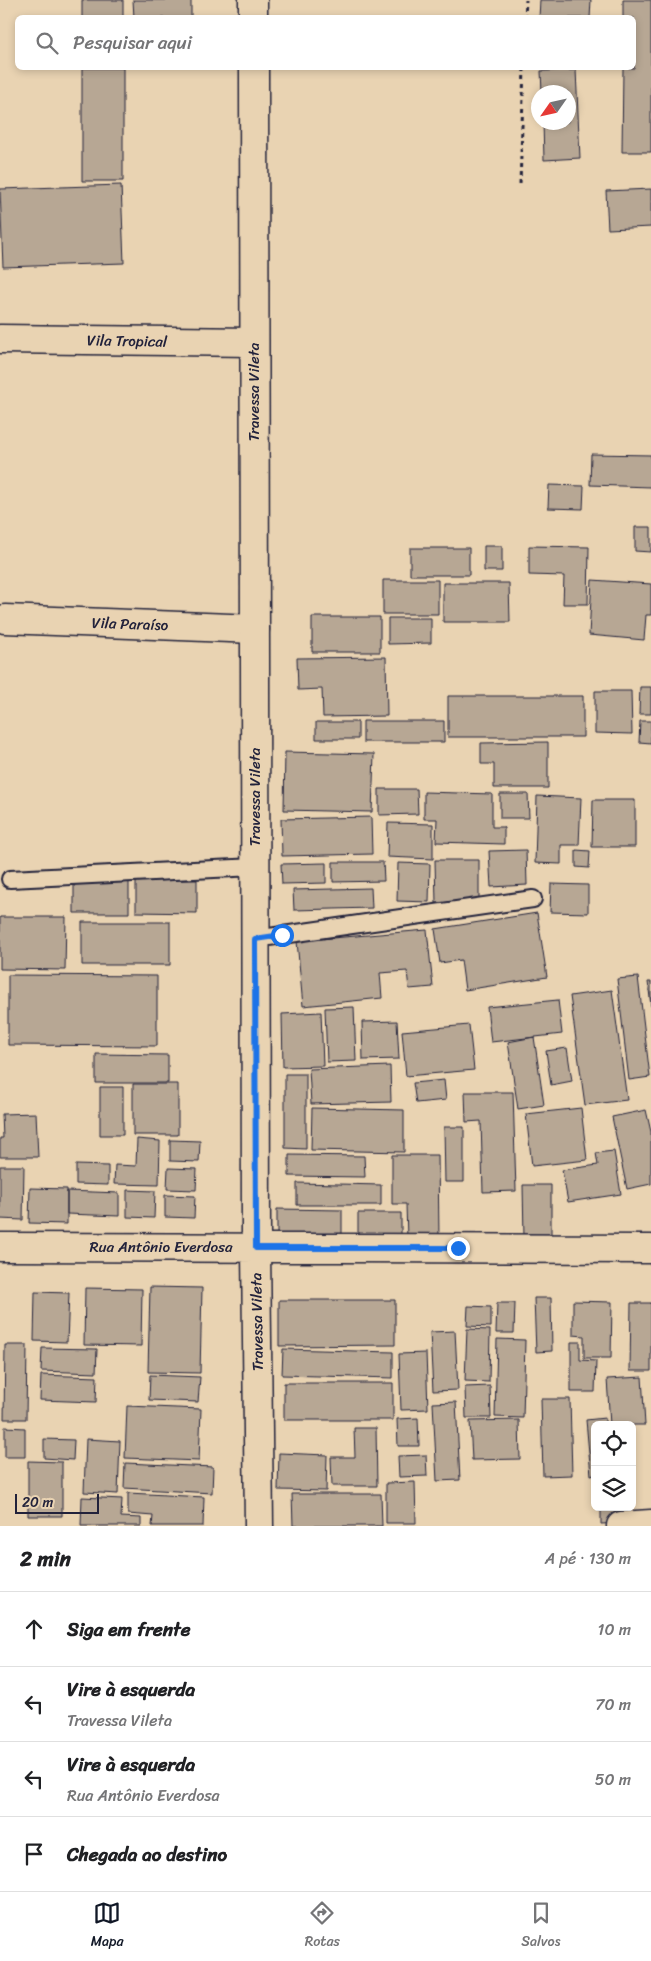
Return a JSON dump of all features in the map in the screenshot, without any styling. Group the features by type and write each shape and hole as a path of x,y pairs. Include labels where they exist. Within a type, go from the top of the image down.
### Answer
{"street":[{"path":"253,0 253,15"},
{"name":"Travessa Vileta","path":"254,70 256,1248 259,1526"},
{"name":"Vila Tropical","path":"0,339 254,342"},
{"name":"Vila Paraíso","path":"5,619 255,629"},
{"name":"Rua Antônio Everdosa","path":"0,1247 651,1249"},
{"path":"621,1526 651,1524"}],"lane":[{"path":"10,879 255,867"},
{"path":"255,939 533,898"}],"path":[{"path":"525,15 526,0"},
{"path":"520,184 524,70"}],"building":[{"path":"82,0 123,0 123,15 82,15"},
{"path":"133,0 191,0 191,15 134,15"},
{"path":"540,0 591,0 590,15 539,15"},
{"path":"623,0 651,0 651,152 622,152 623,70 636,70 636,15 623,15"},
{"path":"82,70 123,70 123,181 82,181"},
{"path":"576,70 580,158 544,160 543,130 576,130 576,85 542,85 541,71"},
{"path":"121,185 124,263 3,267 0,189"},
{"path":"651,189 651,227 608,229 606,191"},
{"path":"591,454 651,455 651,487 590,485"},
{"path":"549,485 584,486 583,509 548,508"},
{"path":"635,527 651,527 651,552 635,551"},
{"path":"484,546 502,546 502,571 484,571"},
{"path":"529,546 589,547 588,604 563,604 564,576 529,575"},
{"path":"410,548 469,548 469,575 410,575"},
{"path":"383,580 438,580 438,614 383,614"},
{"path":"592,580 651,584 651,615 646,615 644,640 589,635"},
{"path":"443,583 509,583 510,622 443,622"},
{"path":"312,617 380,617 380,652 312,652"},
{"path":"388,618 431,618 431,643 388,644"},
{"path":"386,657 387,716 323,717 322,689 298,690 297,658"},
{"path":"640,687 651,687 651,714 639,714"},
{"path":"595,691 631,691 632,734 595,733"},
{"path":"448,696 583,696 583,737 448,737"},
{"path":"363,721 444,721 444,742 363,742"},
{"path":"640,721 651,721 651,743 639,742"},
{"path":"316,722 358,722 358,739 316,739"},
{"path":"548,742 548,788 494,788 494,764 481,764 481,743"},
{"path":"285,752 374,754 372,812 284,810"},
{"path":"379,789 417,789 418,814 379,815"},
{"path":"424,792 492,794 492,827 504,827 504,844 436,842 437,819 424,819"},
{"path":"500,794 528,794 529,818 500,818"},
{"path":"537,796 581,798 579,845 561,845 561,864 535,863"},
{"path":"593,800 635,800 635,847 592,847"},
{"path":"371,817 372,854 282,856 281,819"},
{"path":"388,823 433,824 433,859 387,857"},
{"path":"526,850 527,885 491,887 489,851"},
{"path":"576,850 590,851 589,868 576,867"},
{"path":"435,860 479,860 479,903 436,903"},
{"path":"333,862 383,862 384,881 333,882"},
{"path":"326,863 326,883 282,884 281,864"},
{"path":"398,863 430,864 429,902 397,901"},
{"path":"74,878 129,878 129,913 74,913"},
{"path":"136,880 197,880 197,913 136,912"},
{"path":"551,884 588,885 588,913 550,912"},
{"path":"371,888 372,908 294,910 293,890"},
{"path":"537,913 547,977 465,990 461,960 440,963 435,929"},
{"path":"0,917 66,917 65,970 0,969"},
{"path":"82,922 170,922 170,965 82,965"},
{"path":"427,930 433,987 409,989 407,971 380,973 382,998 303,1006 297,941"},
{"path":"8,975 157,976 157,1046 8,1045"},
{"path":"638,977 650,1077 629,1080 617,979"},
{"path":"648,982 651,982 651,1006"},
{"path":"612,990 627,1100 585,1105 570,996"},
{"path":"558,1000 562,1034 491,1042 487,1007"},
{"path":"354,1007 356,1061 327,1062 325,1008"},
{"path":"321,1012 323,1066 283,1067 282,1014"},
{"path":"397,1021 399,1059 363,1060 362,1022"},
{"path":"469,1025 474,1070 406,1076 402,1031"},
{"path":"534,1037 544,1105 518,1109 508,1042"},
{"path":"567,1048 572,1081 551,1085 546,1051"},
{"path":"96,1054 168,1055 168,1083 96,1083"},
{"path":"390,1066 391,1102 311,1104 309,1069"},
{"path":"285,1074 306,1074 306,1149 285,1148"},
{"path":"444,1080 446,1100 416,1103 413,1083"},
{"path":"133,1084 178,1084 178,1135 133,1135"},
{"path":"100,1087 123,1087 123,1135 100,1135"},
{"path":"465,1092 513,1092 516,1191 483,1192 481,1121 466,1122"},
{"path":"312,1108 404,1110 404,1152 311,1150"},
{"path":"581,1108 587,1160 532,1166 526,1114"},
{"path":"646,1110 651,1132 651,1184 627,1189 612,1117"},
{"path":"36,1113 38,1157 0,1157 0,1138 3,1138 2,1114"},
{"path":"444,1127 464,1127 464,1182 445,1182"},
{"path":"137,1139 160,1141 159,1185 114,1184 115,1165 136,1166"},
{"path":"170,1140 200,1141 199,1162 170,1161"},
{"path":"614,1151 621,1194 568,1202 562,1170 598,1165 596,1153"},
{"path":"289,1155 364,1156 365,1177 289,1176"},
{"path":"392,1155 438,1155 439,1239 407,1239 406,1204 392,1204"},
{"path":"76,1165 108,1166 108,1185 76,1184"},
{"path":"0,1166 24,1166 23,1220 0,1219"},
{"path":"168,1168 197,1169 196,1190 167,1189"},
{"path":"297,1183 381,1185 381,1205 297,1205"},
{"path":"523,1185 551,1185 551,1237 524,1238"},
{"path":"30,1188 67,1189 67,1224 29,1223"},
{"path":"127,1190 155,1191 154,1218 127,1217"},
{"path":"67,1191 119,1193 119,1216 67,1214"},
{"path":"165,1195 195,1196 194,1218 165,1217"},
{"path":"277,1209 342,1210 342,1240 277,1240"},
{"path":"358,1213 401,1213 401,1237 358,1237"},
{"path":"150,1287 202,1288 200,1373 148,1372"},
{"path":"85,1288 142,1289 141,1346 84,1345"},
{"path":"35,1292 69,1293 67,1342 34,1341"},
{"path":"534,1298 551,1298 552,1351 536,1352"},
{"path":"279,1300 395,1300 395,1345 279,1346"},
{"path":"573,1301 612,1302 611,1358 584,1358 584,1336 573,1335"},
{"path":"497,1303 515,1303 514,1333 496,1333"},
{"path":"631,1303 651,1303 651,1371 630,1371"},
{"path":"468,1306 491,1307 491,1327 467,1326"},
{"path":"467,1329 490,1330 489,1382 465,1381"},
{"path":"455,1331 458,1390 433,1391 430,1332"},
{"path":"497,1339 525,1340 523,1418 495,1417"},
{"path":"571,1342 580,1342 580,1360 596,1361 595,1392 571,1392"},
{"path":"5,1345 27,1345 26,1419 4,1419"},
{"path":"42,1348 97,1349 96,1373 41,1371"},
{"path":"283,1349 393,1352 393,1378 282,1375"},
{"path":"426,1353 428,1409 401,1410 399,1354"},
{"path":"41,1375 97,1377 96,1402 40,1400"},
{"path":"150,1375 200,1377 198,1402 149,1400"},
{"path":"642,1377 645,1425 636,1425 636,1421 610,1421 607,1379"},
{"path":"284,1383 393,1383 393,1420 284,1420"},
{"path":"490,1386 491,1418 466,1418 465,1387"},
{"path":"541,1399 570,1399 572,1475 543,1476"},
{"path":"456,1402 460,1480 437,1481 433,1403"},
{"path":"127,1406 201,1409 199,1461 125,1458"},
{"path":"418,1418 419,1446 398,1446 397,1419"},
{"path":"605,1418 605,1421 591,1421 591,1475 586,1420"},
{"path":"519,1420 520,1459 472,1460 470,1421"},
{"path":"5,1427 25,1428 25,1457 5,1457"},
{"path":"354,1428 376,1428 377,1486 332,1486 331,1457 355,1457"},
{"path":"44,1439 74,1440 73,1460 44,1458"},
{"path":"86,1439 120,1441 118,1494 84,1492"},
{"path":"279,1453 327,1455 326,1491 278,1490"},
{"path":"426,1455 427,1476 399,1477 398,1456"},
{"path":"28,1461 62,1462 62,1516 28,1516"},
{"path":"125,1463 213,1467 212,1493 124,1488"},
{"path":"415,1482 416,1523 386,1523 386,1483"},
{"path":"128,1493 204,1497 203,1526 152,1526 153,1516 128,1514"},
{"path":"292,1494 381,1494 382,1526 293,1526"},
{"path":"82,1497 122,1499 121,1517 141,1518 141,1526 81,1526"},
{"path":"601,1511 624,1511 624,1523 601,1524"}],"route":[{"path":"282,935 255,939 256,1248 458,1248"}]}
